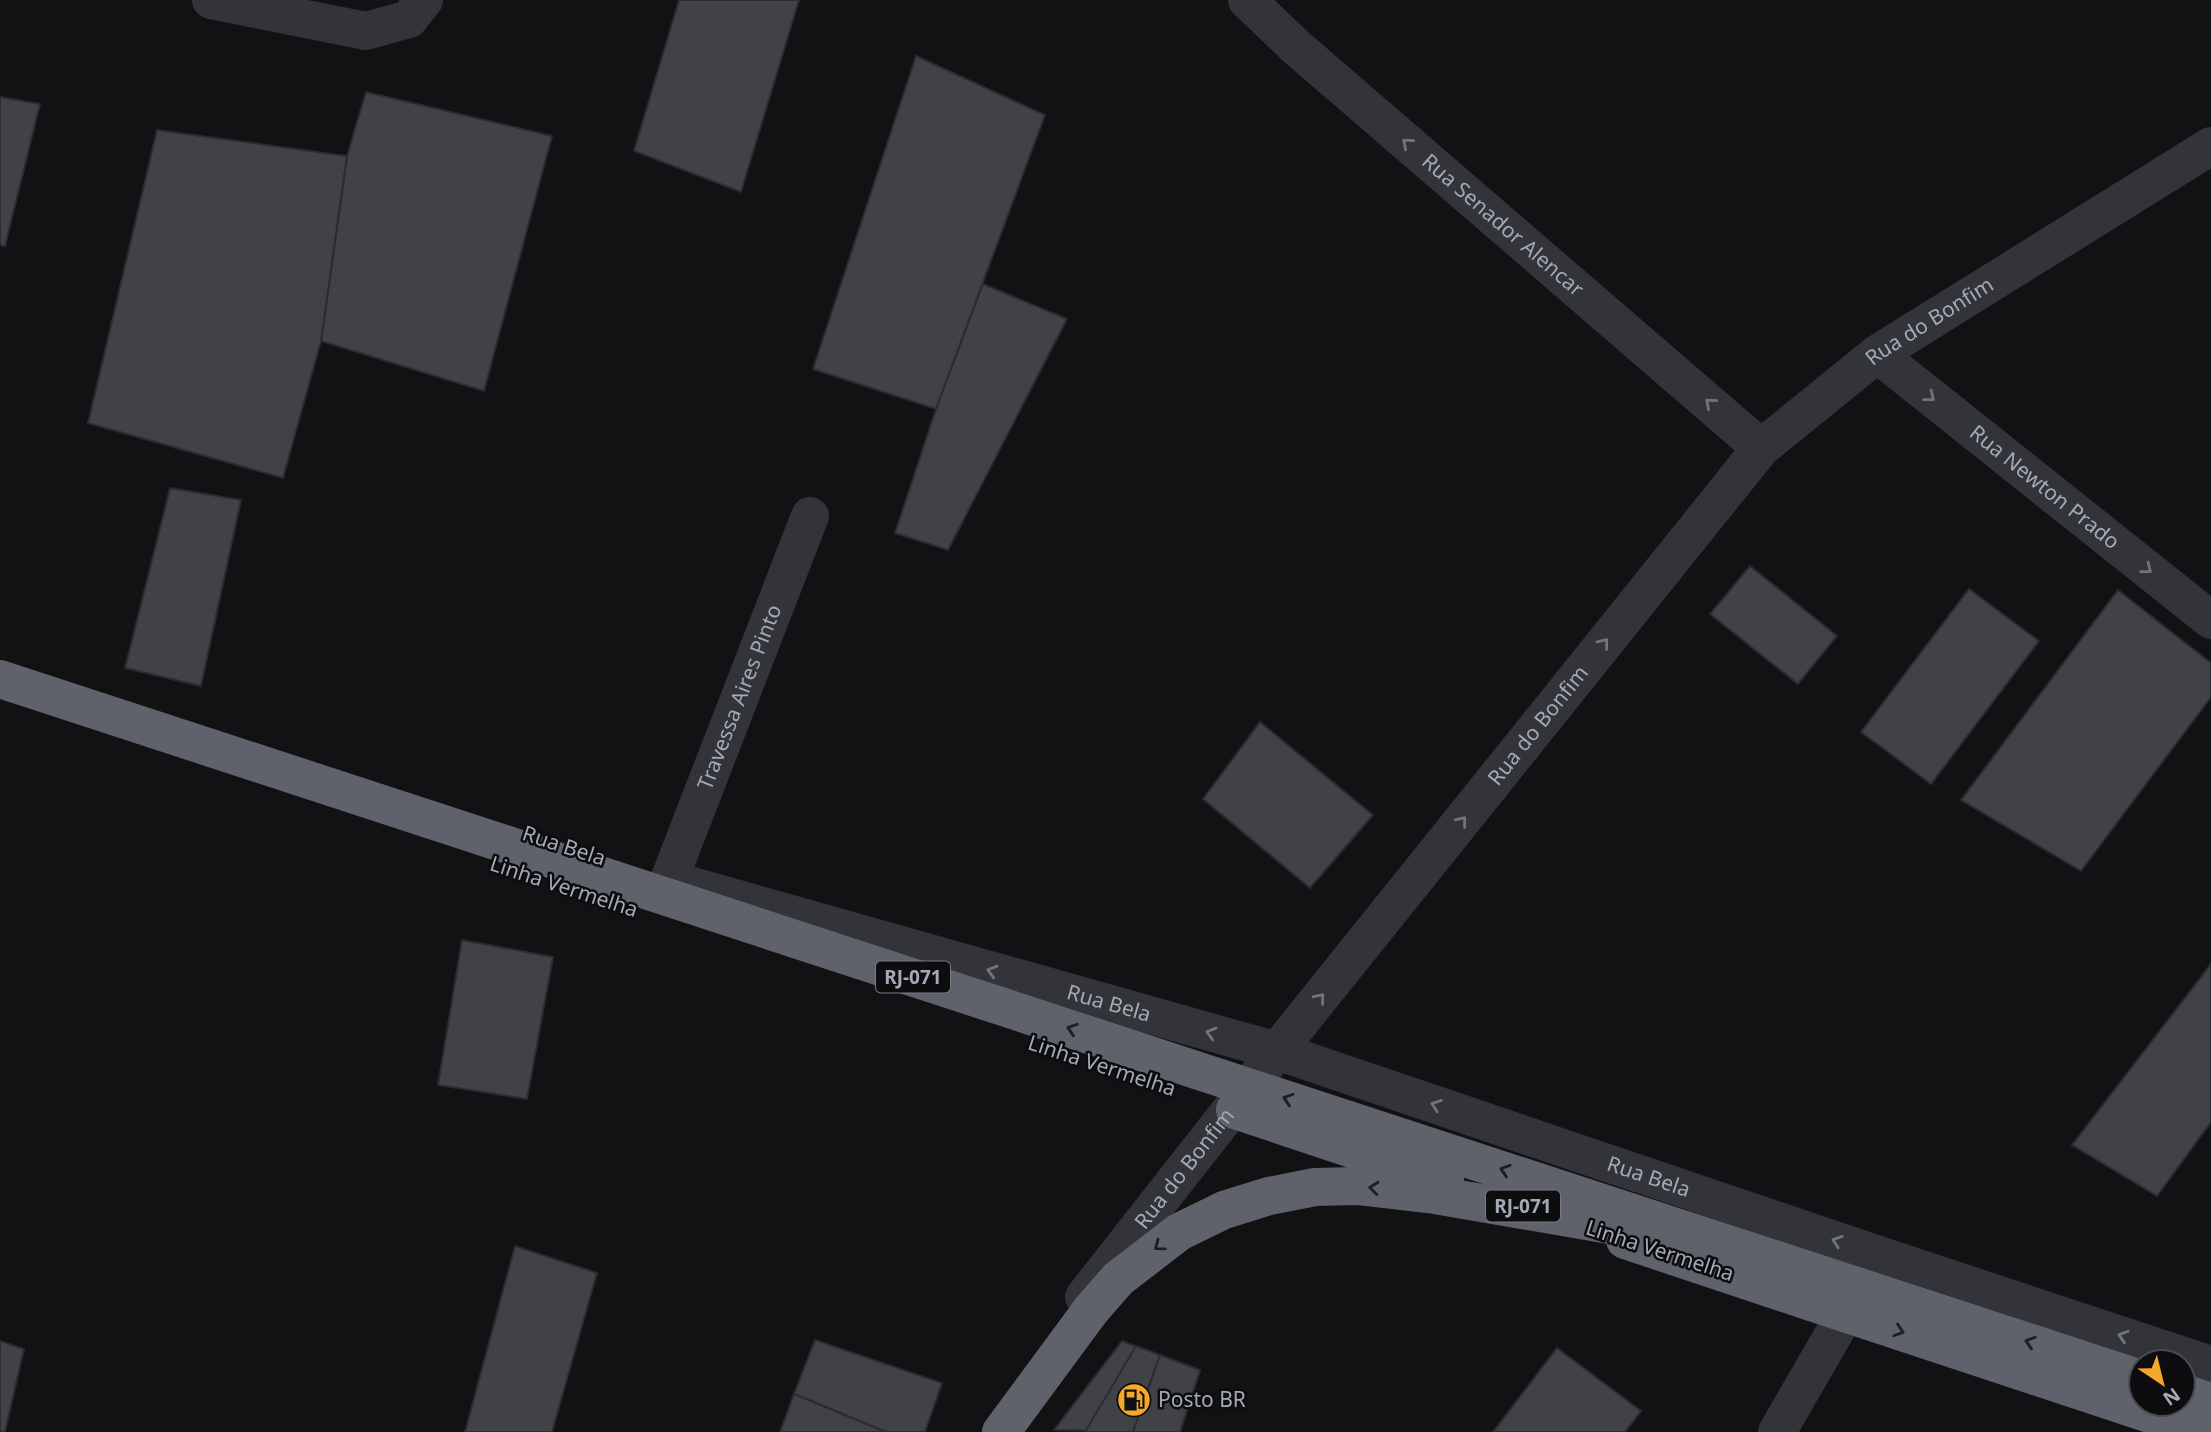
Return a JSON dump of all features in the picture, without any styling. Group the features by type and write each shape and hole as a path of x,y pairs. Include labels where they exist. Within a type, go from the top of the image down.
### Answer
{"highway":[{"name":"Linha Vermelha","path":"0,679 2127,1374"},
{"name":"Linha Vermelha","path":"0,700 2204,1432"},
{"path":"1001,1432 1091,1310 1118,1279 1143,1258 1179,1232 1224,1210 1269,1196 1315,1187 1357,1186 1499,1205 1627,1228 1826,1275"}],"street":[{"path":"211,0 366,31 409,19 425,0"},
{"name":"Rua Senador Alencar","path":"1247,0 1295,46 1761,448"},
{"name":"Rua do Bonfim","path":"983,1432 1086,1295 1277,1051 1761,448 1877,354 2211,146"},
{"name":"Rua Newton Prado","path":"1877,354 2211,620"},
{"name":"Travessa Aires Pinto","path":"669,880 810,516"},
{"name":"Rua Bela","path":"0,663 669,880 1277,1051 2211,1365"},
{"path":"1777,1432 1879,1255"}],"building":[{"path":"679,0 799,0 741,192 634,151"},
{"path":"916,56 1045,115 936,409 813,369"},
{"path":"366,92 552,136 484,391 321,341 347,156"},
{"path":"0,97 40,104 5,246 0,245"},
{"path":"157,130 347,156 321,341 283,478 88,423"},
{"path":"983,284 1067,319 948,550 895,533 936,409"},
{"path":"170,488 241,500 201,686 125,668"},
{"path":"1750,566 1837,636 1798,684 1710,614"},
{"path":"1969,589 2039,641 1931,784 1861,732"},
{"path":"2118,590 2211,663 2211,697 2081,871 1961,800"},
{"path":"1260,722 1373,815 1310,888 1203,799"},
{"path":"462,940 553,957 527,1099 438,1085"},
{"path":"2211,964 2211,1122 2157,1196 2072,1145"},
{"path":"515,1246 597,1273 552,1432 465,1432"},
{"path":"815,1340 942,1383 925,1432 886,1432 794,1394"},
{"path":"0,1341 24,1349 5,1432 0,1432"},
{"name":"Posto BR","path":"1122,1341 1200,1370 1180,1432 1054,1430"},
{"path":"1136,1346 1160,1355 1133,1432 1085,1432"},
{"path":"1557,1348 1641,1411 1625,1432 1493,1432"},
{"path":"1160,1355 1200,1370 1180,1432 1133,1432"},
{"path":"794,1394 886,1432 780,1432"}],"place":[{"name":"Posto BR","path":"1134,1400"}]}
